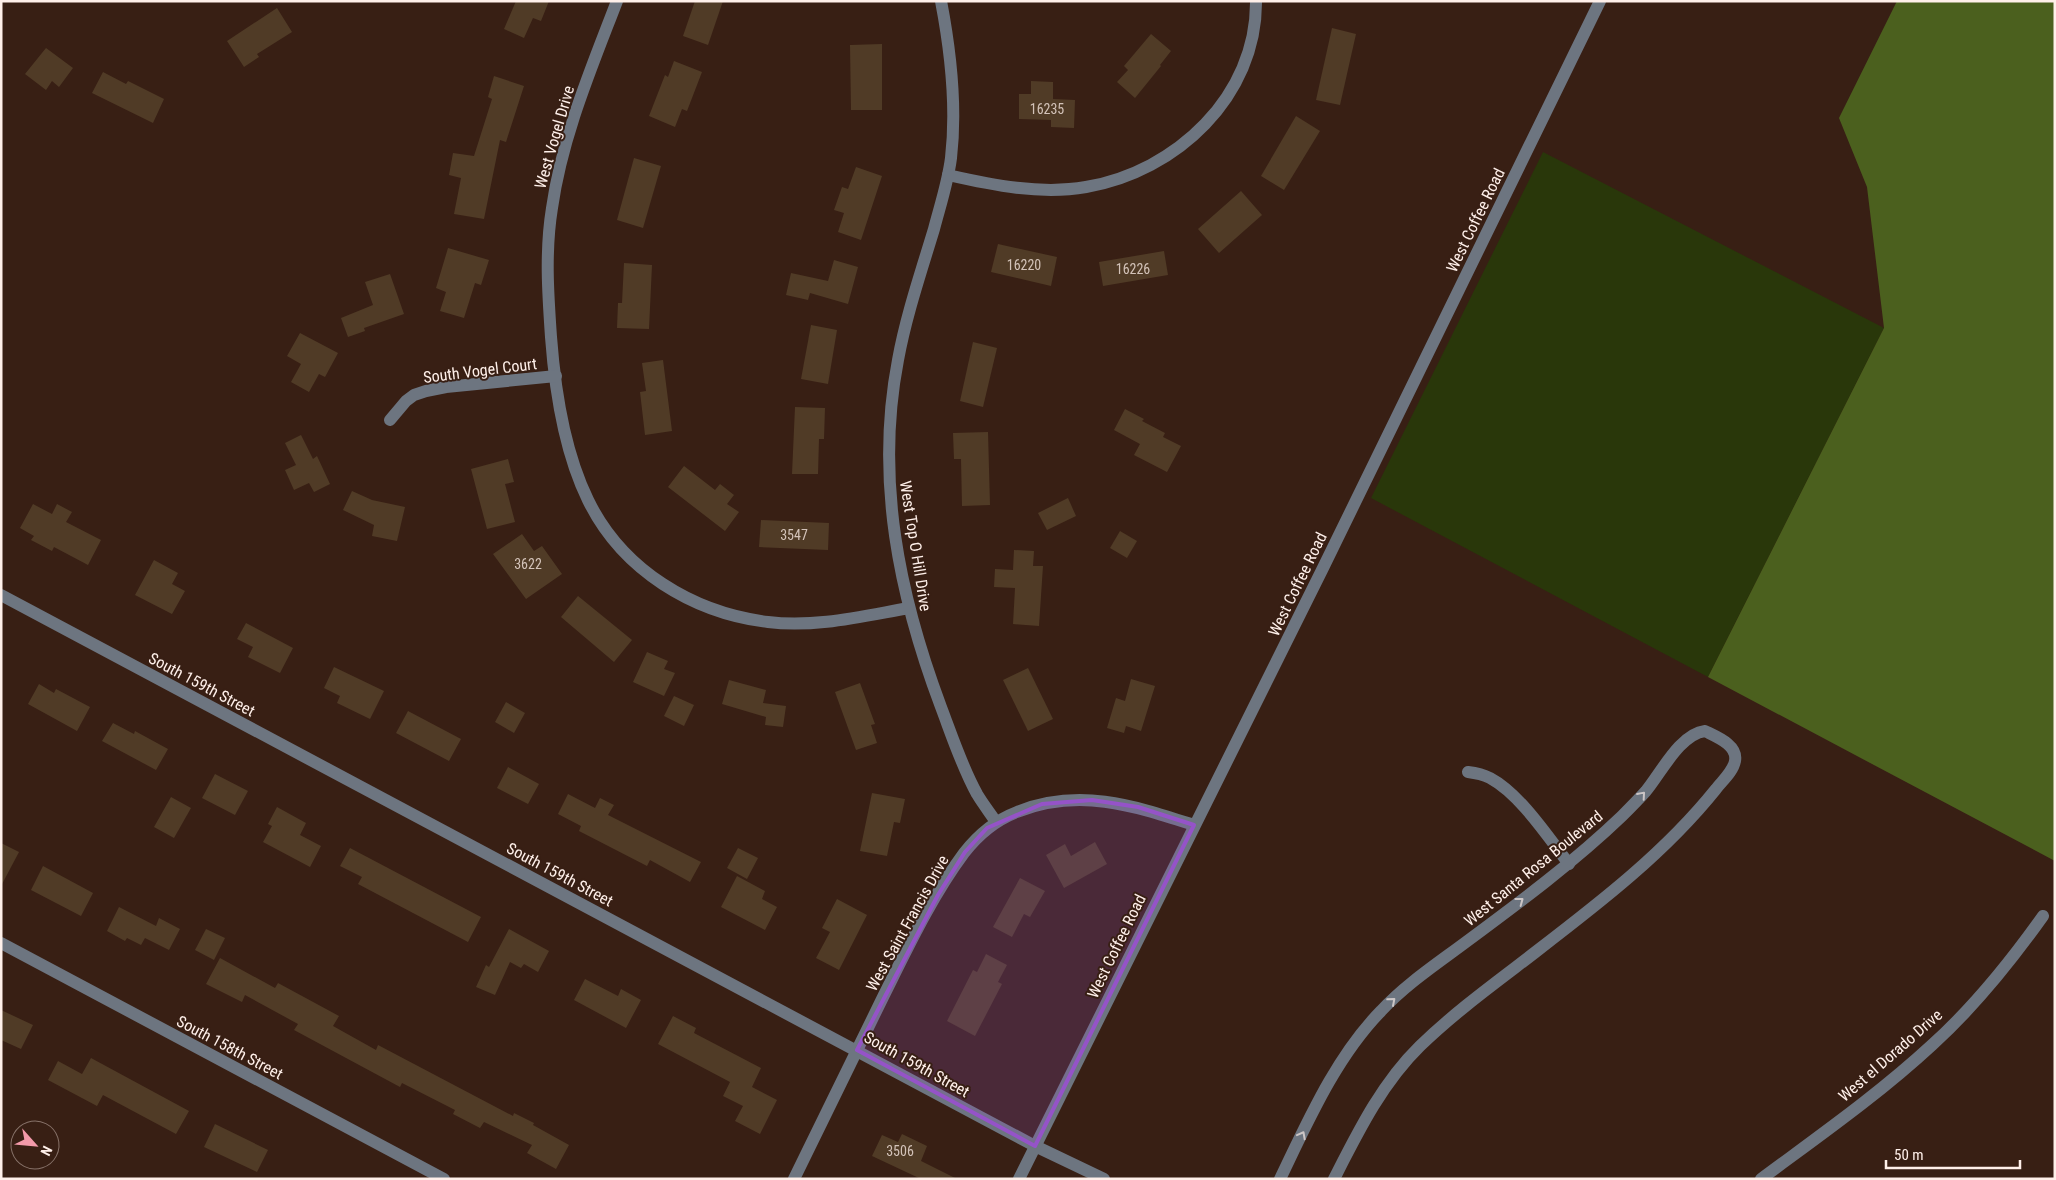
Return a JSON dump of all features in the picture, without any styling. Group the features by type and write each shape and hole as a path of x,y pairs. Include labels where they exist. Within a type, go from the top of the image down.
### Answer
{"street":[{"name":"West Vogel Drive","path":"617,1 565,147 552,207 547,281 556,376 563,424 571,454 588,500 613,539 643,570 661,583 700,604 745,618 769,622 829,621 909,608"},
{"name":"West Top O Hill Drive","path":"941,1 948,35 952,78 953,127 948,175 906,323 891,402 888,441 890,494 898,558 909,608 926,666 952,735 977,793 996,822"},
{"path":"948,175 1003,185 1060,189 1086,187 1114,180 1162,158 1190,139 1216,114 1232,90 1242,69 1252,39 1256,1"},
{"name":"West Coffee Road","path":"1020,1179 1194,825 1328,559 1600,1"},
{"name":"South Vogel Court","path":"390,420 406,401 414,395 426,391 446,387 556,376"},
{"name":"South 159th Street","path":"1,595 1036,1146 1104,1179"},
{"name":"West Santa Rosa Boulevard","path":"1280,1179 1332,1077 1356,1041 1381,1010 1423,974 1569,864 1599,838 1630,808 1689,737 1705,731 1724,742 1733,751 1735,762 1706,802 1660,848 1582,916 1450,1017 1418,1048 1396,1071 1376,1102 1334,1179"},
{"path":"1468,772 1488,777 1502,785 1518,800 1569,864"},
{"name":"West Saint Francis Drive","path":"794,1179 901,961 938,895 965,852 987,828 1017,812 1042,804 1092,800 1138,807 1194,825"},
{"name":"West el Dorado Drive","path":"1761,1179 1892,1080 1933,1044 1994,980 2043,916"},
{"name":"South 158th Street","path":"1,943 444,1179"}],"highlighted area":[{"path":"1092,800 1138,807 1194,825 1035,1146 857,1050 938,895 965,852 987,828 1042,804"}],"green space":[{"path":"1897,1 2055,1 2055,861 1708,677 1884,328 1867,187 1839,118"},
{"path":"1543,152 1884,328 1708,677 1371,498"}],"building":[{"path":"516,1 549,1 541,21 533,18 524,38 504,29"},
{"path":"695,1 723,1 708,45 683,36"},
{"path":"277,8 292,32 257,54 259,57 244,67 227,41"},
{"path":"1332,28 1356,34 1340,105 1316,100"},
{"path":"1151,34 1171,51 1135,98 1117,82 1128,70 1124,66"},
{"path":"882,44 882,110 851,110 850,45"},
{"path":"46,48 73,68 59,87 52,81 46,90 25,74"},
{"path":"674,61 702,72 687,111 682,109 675,127 649,116 665,75 668,77"},
{"path":"103,72 126,84 128,81 164,99 153,123 92,93"},
{"path":"494,76 524,86 506,142 500,140 484,219 454,214 461,178 449,175 453,153 474,156 492,99 488,97"},
{"path":"1031,81 1053,82 1053,99 1075,100 1074,128 1051,127 1051,120 1019,119 1019,94 1031,94"},
{"path":"1296,116 1320,131 1284,190 1261,176"},
{"path":"634,158 661,166 643,228 617,220"},
{"path":"856,167 882,176 861,240 838,232 844,213 834,210 842,187 848,189"},
{"path":"1241,191 1262,215 1219,253 1198,229"},
{"path":"998,244 1057,257 1051,286 991,272"},
{"path":"448,248 489,260 481,285 475,283 464,318 440,311 446,292 436,288"},
{"path":"1164,251 1168,275 1103,286 1099,262"},
{"path":"834,260 858,267 848,304 810,293 808,300 786,295 791,273 828,281"},
{"path":"624,263 652,265 649,329 617,328 618,303 622,303"},
{"path":"390,274 404,314 364,328 365,331 348,337 341,318 373,305 365,282"},
{"path":"811,325 837,330 828,384 801,379"},
{"path":"300,333 338,353 325,377 319,374 309,392 291,382 301,364 287,356"},
{"path":"973,342 997,348 983,407 960,401"},
{"path":"663,360 672,431 645,435 640,392 646,391 642,363"},
{"path":"795,407 825,408 824,439 819,439 818,474 792,474"},
{"path":"1125,409 1144,419 1142,421 1165,433 1163,437 1181,446 1167,472 1134,455 1140,444 1114,430"},
{"path":"988,432 990,505 962,506 961,459 954,459 953,433"},
{"path":"301,435 313,459 317,456 330,484 314,492 309,483 294,490 285,470 296,465 285,443"},
{"path":"508,459 514,482 505,484 515,522 487,529 471,469"},
{"path":"684,466 715,490 720,484 734,495 727,504 739,512 725,531 668,487"},
{"path":"352,491 372,500 405,507 397,541 372,536 374,525 343,510"},
{"path":"1068,498 1076,516 1047,530 1038,513"},
{"path":"33,504 52,514 57,504 72,512 66,522 101,540 88,565 54,547 52,551 31,540 34,536 20,528"},
{"path":"761,520 829,523 828,550 759,547"},
{"path":"1120,531 1137,541 1127,558 1110,548"},
{"path":"522,534 534,551 542,546 562,574 526,599 493,554"},
{"path":"1014,550 1034,551 1033,566 1043,566 1039,626 1013,624 1015,588 994,587 995,569 1013,570"},
{"path":"154,560 178,573 172,584 185,591 172,614 135,595"},
{"path":"578,596 632,640 614,662 561,617"},
{"path":"246,623 293,648 280,673 248,657 253,647 237,639"},
{"path":"647,652 668,661 664,669 675,673 664,696 633,682"},
{"path":"334,667 384,691 370,719 337,703 340,696 324,688"},
{"path":"1028,668 1053,719 1028,731 1003,680"},
{"path":"1131,679 1155,686 1141,731 1126,726 1124,733 1107,728 1116,698 1125,701"},
{"path":"729,680 766,690 763,703 786,706 783,727 765,725 766,717 722,704"},
{"path":"860,683 875,724 871,725 877,743 856,750 835,692"},
{"path":"39,684 54,693 56,689 90,707 77,731 28,704"},
{"path":"674,696 694,705 684,726 664,716"},
{"path":"506,702 525,713 514,733 495,722"},
{"path":"408,711 461,739 449,761 396,733"},
{"path":"113,723 134,734 135,731 168,749 156,770 102,741"},
{"path":"508,767 539,784 528,804 497,788"},
{"path":"215,774 248,791 235,815 202,798"},
{"path":"872,793 905,799 900,823 894,822 887,856 860,851"},
{"path":"568,794 595,808 600,798 614,805 608,815 701,862 690,882 650,860 647,866 579,831 581,826 558,814"},
{"path":"171,797 191,808 174,838 154,827"},
{"path":"277,807 306,823 300,835 321,846 310,867 263,842 272,826 268,824"},
{"path":"1095,842 1107,864 1064,888 1046,855 1065,844 1071,856"},
{"path":"1,843 19,852 1,886"},
{"path":"350,848 481,917 468,942 358,884 362,877 340,866"},
{"path":"738,848 758,858 747,879 727,868"},
{"path":"43,866 93,893 81,916 31,890"},
{"path":"737,876 765,891 762,899 777,907 765,930 721,907"},
{"path":"1020,878 1045,891 1030,917 1024,914 1012,937 993,927"},
{"path":"837,899 867,915 839,970 816,958 830,932 822,928"},
{"path":"119,907 156,926 159,918 180,929 169,950 145,938 141,945 127,938 125,941 107,931"},
{"path":"206,929 225,938 214,960 195,950"},
{"path":"509,929 549,951 538,972 524,964 521,968 510,962 495,995 476,987 486,965 489,967"},
{"path":"986,954 1007,965 998,982 1002,984 975,1036 947,1021 973,970 977,972"},
{"path":"220,958 275,988 278,983 339,1016 333,1026 376,1050 378,1045 513,1116 514,1113 534,1123 533,1125 569,1145 556,1169 527,1153 532,1145 484,1122 480,1128 453,1114 455,1110 402,1083 400,1087 294,1030 298,1024 245,995 242,1002 206,984"},
{"path":"585,979 618,996 621,989 641,1000 626,1028 574,1000"},
{"path":"1,1010 33,1025 21,1049 1,1040"},
{"path":"673,1016 696,1028 694,1033 761,1068 752,1087 777,1100 760,1134 735,1121 743,1106 723,1096 730,1082 658,1044"},
{"path":"91,1058 189,1111 176,1134 103,1095 97,1106 48,1080 58,1061 82,1074"},
{"path":"215,1124 268,1150 257,1172 204,1147"},
{"path":"902,1134 927,1146 921,1161 957,1179 921,1179 872,1156 882,1135 898,1142"}]}
